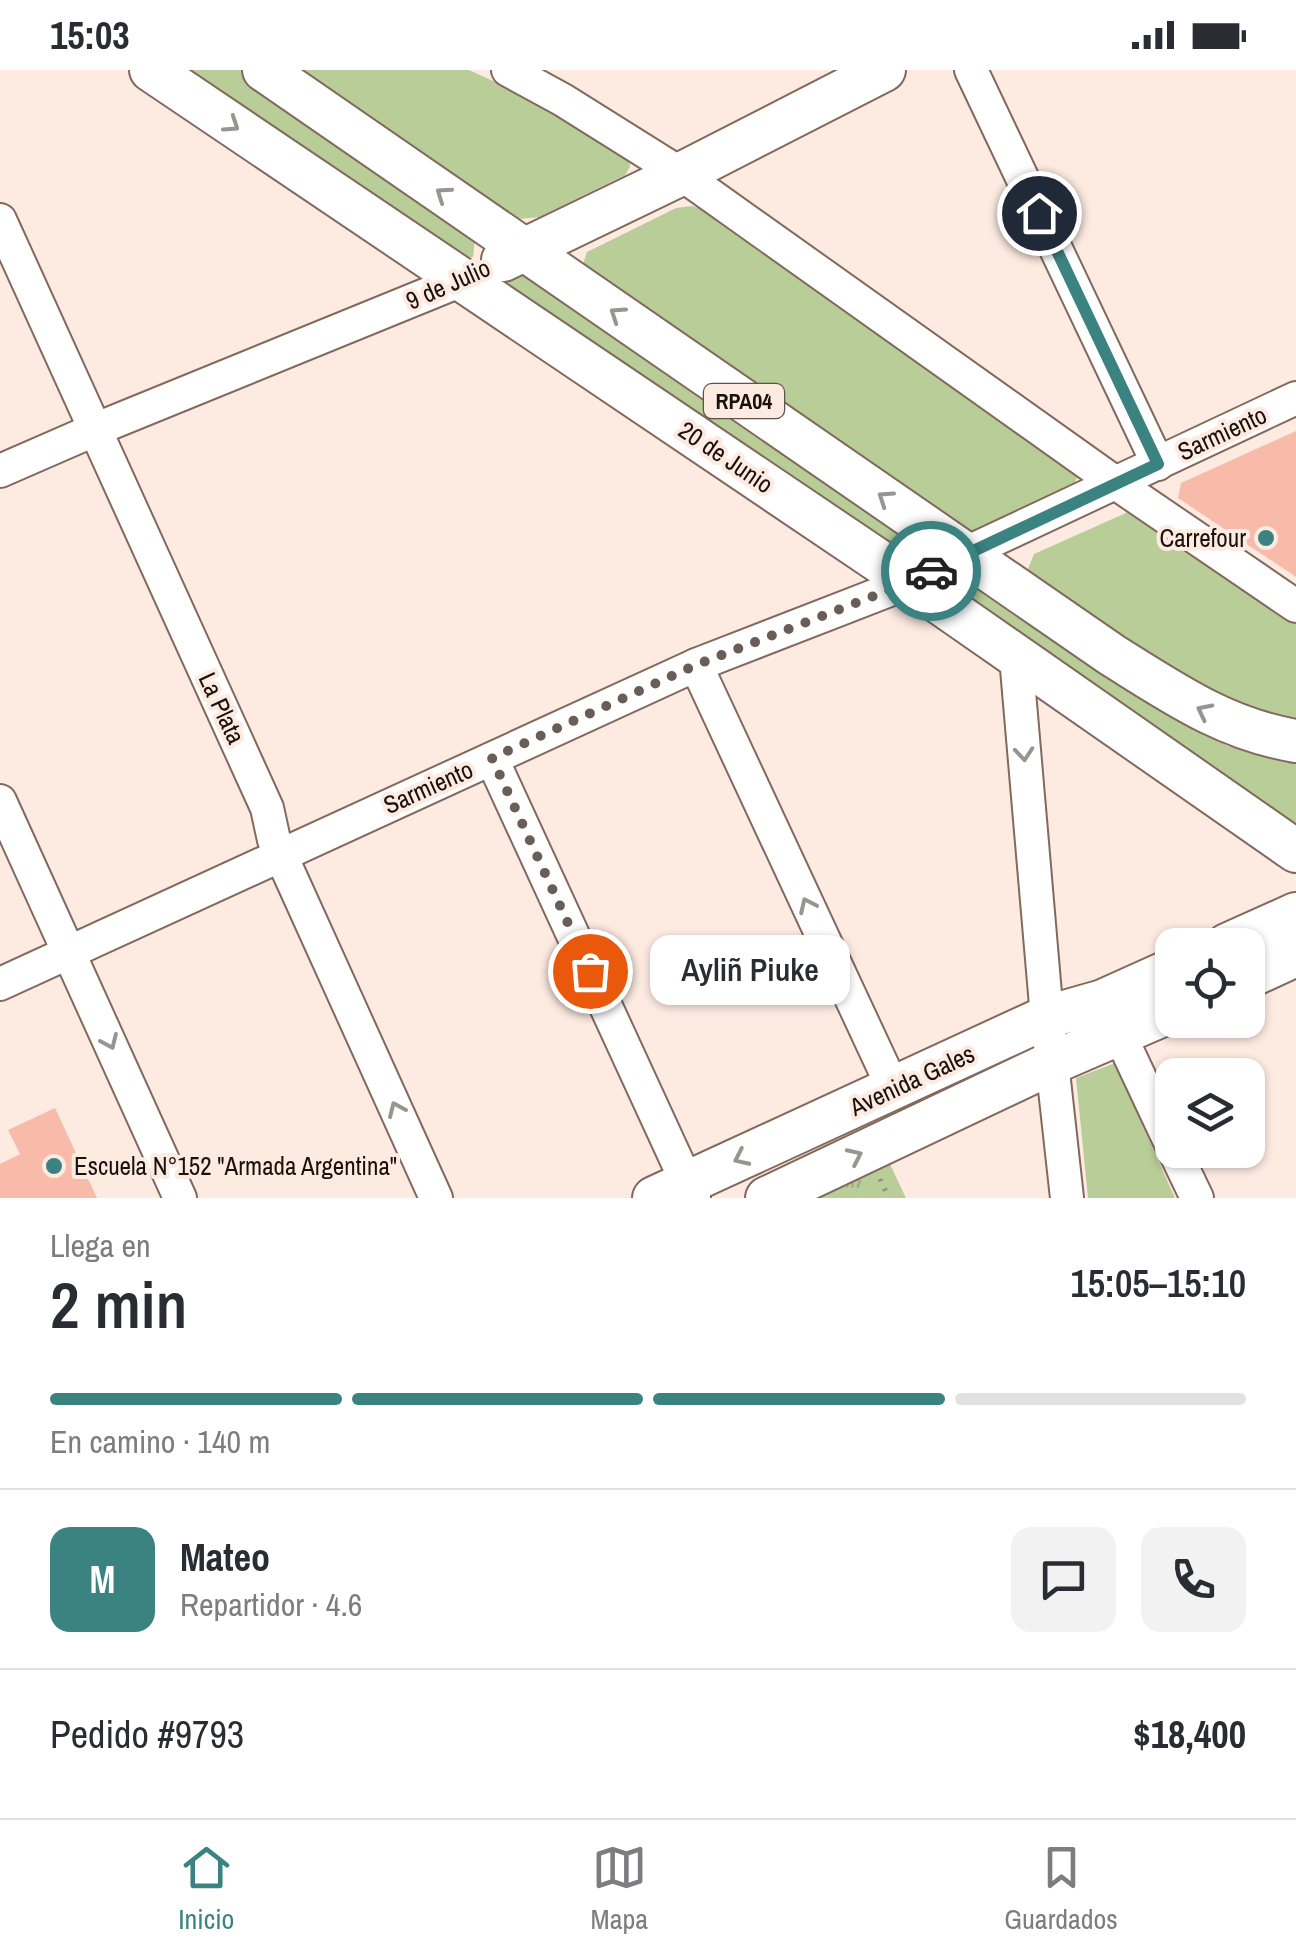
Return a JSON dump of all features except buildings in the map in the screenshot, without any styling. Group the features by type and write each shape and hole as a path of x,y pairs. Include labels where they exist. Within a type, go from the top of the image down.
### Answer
{"main road":[{"name":"20 de Junio","path":"151,70 910,582 1296,852"},
{"name":"RPA04","path":"264,70 1112,654 1192,705 1231,724 1296,741"},
{"name":"9 de Julio","path":"462,280 682,174 884,70"},
{"path":"1265,928 1296,914"},
{"path":"1265,969 1296,955"},
{"name":"Avenida Gales","path":"767,1198 1054,1062 1155,984"},
{"name":"Avenida Gales","path":"678,1193 1048,1017 1112,1018 1155,1012"}],"street":[{"path":"508,70 682,174 1117,484 1296,606"},
{"path":"971,70 1158,464"},
{"name":"La Plata","path":"0,220 267,808 280,854 436,1198"},
{"name":"9 de Julio","path":"0,471 462,280"},
{"name":"Sarmiento","path":"0,984 696,665 910,582 1296,398"},
{"path":"1016,657 1067,1198"},
{"path":"696,665 893,1088"},
{"path":"492,758 678,1193"},
{"path":"0,801 180,1198"},
{"path":"1112,1018 1155,1108"},
{"path":"1183,1168 1197,1198"}],"path":[{"path":"877,1173 888,1198"}],"green space":[{"path":"169,70 247,70 475,240 473,257 458,260"},
{"path":"290,70 469,70 526,96 629,158 630,167 625,175 539,217 520,219 493,211"},
{"path":"692,206 713,213 1069,462 1077,478 1072,488 983,531 968,531 582,267 587,252 676,208"},
{"path":"529,273 917,538 920,551 912,560 510,293 505,277"},
{"path":"1128,512 1139,514 1296,624 1296,731 1200,697 1032,580 1028,569 1034,554"},
{"path":"973,580 1227,746 1296,757 1296,834 948,590"},
{"path":"1115,1063 1155,1153 1155,1168 1162,1168 1175,1198 1088,1198 1076,1078"},
{"path":"889,1162 906,1198 810,1198"}],"way so far":[{"path":"590,971 492,758 696,665 931,571"}],"place":[{"name":"Carrefour","path":"1266,538"},
{"name":"Ayliñ Piuke","path":"590,971"},
{"name":"Escuela N°152 \"Armada Argentina\"","path":"54,1166"}],"route":[{"path":"931,571 1158,464 1039,213"}]}
